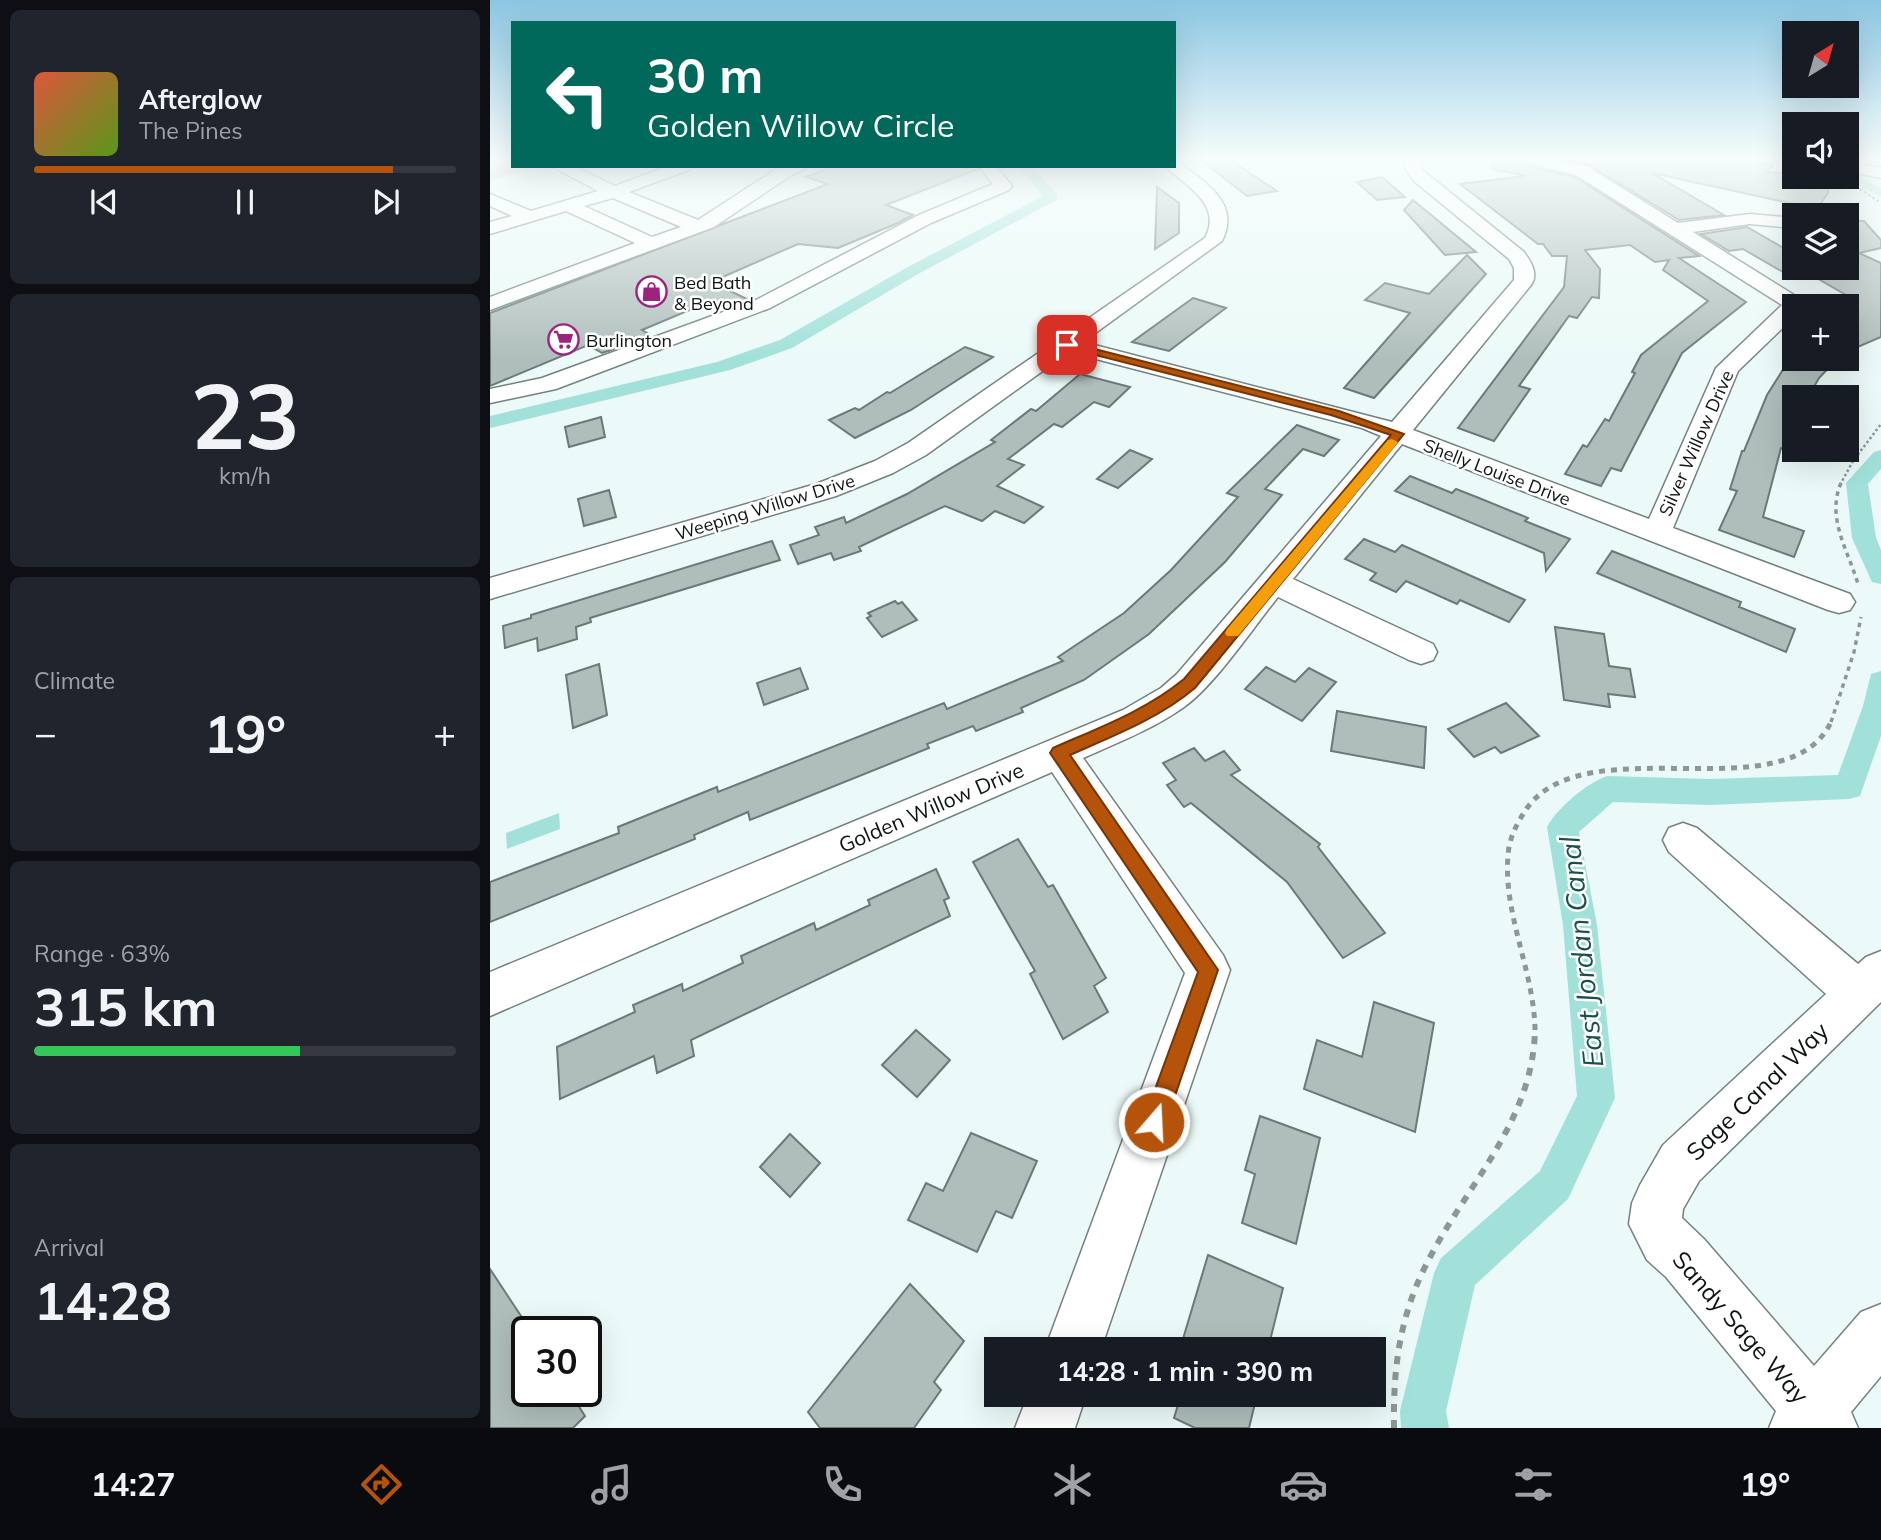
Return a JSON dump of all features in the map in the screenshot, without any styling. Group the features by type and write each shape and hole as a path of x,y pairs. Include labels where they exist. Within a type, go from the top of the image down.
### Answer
{"street":[{"path":"615,227 652,244"},
{"path":"490,303 698,227"},
{"path":"490,396 548,384 763,304 910,227"},
{"name":"Weeping Willow Drive","path":"490,589 826,490 866,475 917,449 1206,248 1218,234 1220,227"},
{"name":"Golden Willow Drive","path":"490,994 1135,720 1173,697 1203,669 1520,287 1525,275 1517,256 1481,227"},
{"name":"Silver Willow Drive","path":"1657,532 1728,368 1795,304 1672,227"},
{"path":"1676,229 1693,227"},
{"path":"501,279 523,292"},
{"name":"Shelly Louise Drive","path":"1067,345 1335,413 1399,434 1657,532 1853,602"},
{"path":"1274,582 1421,652"},
{"path":"1059,753 1208,970 1077,1337"},
{"path":"1683,840 1870,983"},
{"name":"Sage Canal Way","path":"1655,1224 1658,1203 1681,1163 1870,983"},
{"name":"Sandy Sage Way","path":"1655,1224 1666,1241 1685,1258 1813,1422"},
{"path":"1813,1422 1881,1332"},
{"path":"1045,1428 1053,1407"}],"path":[{"path":"1394,1428 1393,1388 1397,1353 1402,1321 1415,1283 1432,1250 1510,1129 1523,1101 1531,1072 1535,1016 1508,890 1512,834 1533,800 1548,787 1583,773 1603,770 1724,768 1783,761 1812,748 1822,738 1832,719 1858,638 1853,602 1853,566 1835,519 1835,496 1842,477 1881,425"}],"water":[{"path":"559,813 560,829 507,849 506,833"}],"building":[{"path":"716,227 889,227 838,248 798,244 711,282 749,300 727,308 706,303 642,330 649,334 611,350 602,353 588,345 490,386 490,313"},
{"path":"1156,227 1179,227 1179,233 1155,249"},
{"path":"1419,227 1445,227 1476,252 1445,255"},
{"path":"1515,227 1653,227 1699,256 1679,258 1746,302 1682,353 1621,471 1611,468 1601,486 1565,474 1583,445 1587,447 1605,419 1609,421 1635,373 1632,372 1641,355 1708,301 1663,270 1669,260 1655,262 1630,245 1585,250 1600,269 1599,298 1592,297 1577,318 1569,316 1519,386 1530,389 1494,441 1458,428 1564,287 1567,256 1552,256 1543,244 1538,244"},
{"path":"1747,227 1782,247 1782,272 1743,249 1729,251 1701,234"},
{"path":"1859,227 1869,227 1881,240 1881,248 1859,253"},
{"path":"1859,253 1881,263 1881,337 1859,346 1859,294 1844,294 1820,280 1859,280"},
{"path":"1467,255 1486,274 1374,398 1344,388 1410,313 1365,300 1385,283 1429,294"},
{"path":"1193,298 1226,308 1169,351 1132,342"},
{"path":"965,347 993,357 911,410 855,438 829,420 855,408 859,410"},
{"path":"1782,371 1826,371 1815,385 1782,385 1782,448 1763,517 1804,531 1794,557 1719,530 1737,491 1730,489 1742,451 1767,395"},
{"path":"1080,374 1130,387 1109,407 1094,402 1062,427 1054,424 1008,459 1024,465 997,486 1043,507 1024,523 995,511 982,521 945,506 859,547 861,551 834,560 831,553 798,564 790,545 819,535 815,527 844,517 846,523 907,494 995,442 991,440 1031,409 1036,411"},
{"path":"601,417 605,437 569,447 565,427"},
{"path":"1297,425 1339,440 1324,456 1303,449 1265,489 1282,495 1225,562 1149,634 1084,680 1021,708 1023,712 976,731 973,726 927,744 929,748 750,820 748,812 694,835 695,839 490,922 490,882 619,833 618,827 717,787 718,792 944,703 947,709 1063,661 1058,657 1124,613 1171,570 1238,497 1227,493"},
{"path":"1130,450 1152,459 1118,488 1097,479"},
{"path":"1410,476 1452,493 1456,489 1479,498 1570,539 1546,571 1544,553 1395,491"},
{"path":"609,490 616,517 584,526 578,499"},
{"path":"1364,539 1395,552 1402,545 1525,600 1509,622 1460,600 1457,604 1406,581 1396,592 1370,580 1376,573 1345,559"},
{"path":"772,541 780,560 590,618 591,622 576,627 577,639 538,651 537,638 505,648 503,626"},
{"path":"1612,551 1741,602 1739,607 1795,629 1786,652 1597,573"},
{"path":"895,601 898,604 902,602 917,620 882,637 867,618 871,616 868,613"},
{"path":"1555,627 1604,634 1609,666 1630,669 1635,697 1608,694 1610,707 1564,700"},
{"path":"599,664 607,715 573,728 566,675"},
{"path":"1266,667 1295,682 1309,668 1336,682 1302,721 1245,689"},
{"path":"800,668 808,689 764,705 757,683"},
{"path":"1506,703 1539,736 1501,753 1495,747 1474,757 1448,729"},
{"path":"1337,711 1426,727 1424,768 1331,751"},
{"path":"1194,748 1205,761 1224,751 1240,770 1231,775 1320,844 1318,847 1385,933 1343,958 1287,882 1191,803 1184,807 1167,785 1176,780 1163,763"},
{"path":"1018,839 1048,887 1053,885 1106,978 1094,986 1108,1012 1063,1039 1030,974 1035,971 973,862"},
{"path":"936,869 949,898 944,900 950,916 691,1040 694,1056 657,1073 654,1056 560,1099 557,1047 635,1012 633,1005 682,984 683,991 743,963 741,956 814,923 816,930 870,905 868,900"},
{"path":"1374,1002 1434,1023 1415,1132 1304,1089 1317,1040 1362,1057"},
{"path":"916,1030 950,1060 917,1097 882,1065"},
{"path":"1260,1116 1320,1138 1296,1244 1242,1223 1255,1174 1245,1170"},
{"path":"971,1133 1037,1161 1012,1218 996,1211 977,1252 908,1220 926,1183 943,1191"},
{"path":"790,1134 820,1163 790,1197 760,1167"},
{"path":"1208,1255 1283,1288 1271,1337 1184,1337"},
{"path":"490,1269 521,1316 511,1316 511,1407 579,1407 585,1416 573,1428 490,1428"},
{"path":"910,1284 964,1341 934,1382 941,1390 914,1428 820,1428 808,1412"},
{"path":"1177,1407 1254,1407 1249,1428 1195,1428 1174,1418"}],"waterway":[{"path":"490,422 723,366 786,344 912,271 996,227"},
{"name":"East Jordan Canal","path":"1881,456 1857,483 1864,538 1881,576"},
{"name":"East Jordan Canal","path":"1425,1428 1423,1411 1456,1273 1554,1185 1596,1098 1580,925 1563,827 1607,789 1711,792 1849,787 1877,706 1881,681"}],"slow traffic":[{"path":"1233,633 1392,442"}],"place":[{"name":"Bed Bath & Beyond","path":"651,292"},
{"name":"Burlington","path":"563,340"}],"route":[{"path":"1067,345 1335,413 1399,434 1189,684 1135,720 1059,753 1208,970 1154,1122"}]}
